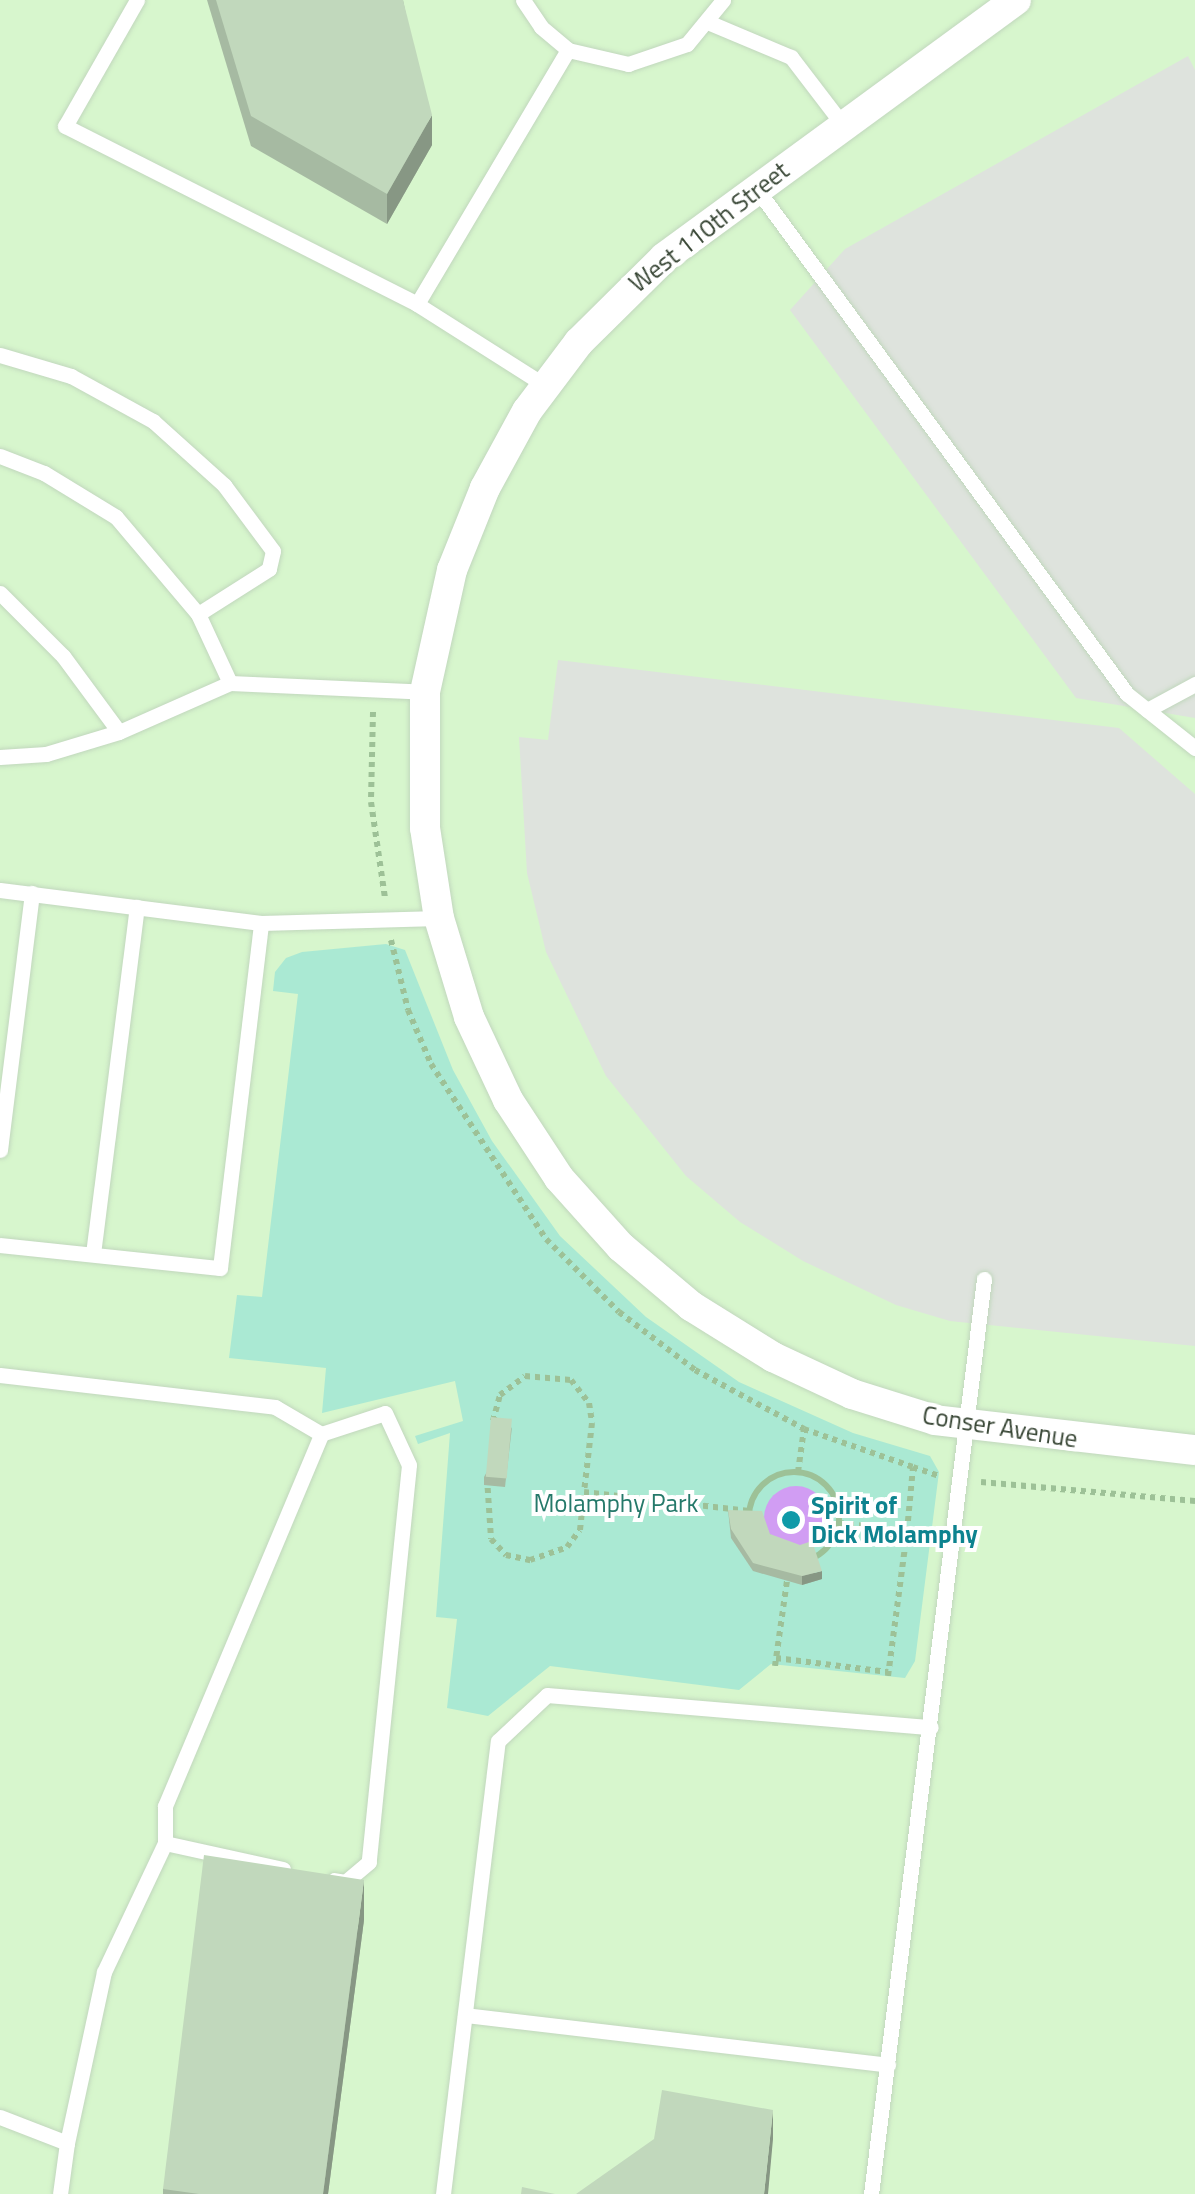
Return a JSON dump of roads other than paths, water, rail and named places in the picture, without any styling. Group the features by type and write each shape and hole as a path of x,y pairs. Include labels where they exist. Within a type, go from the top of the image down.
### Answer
{"street":[{"name":"West 110th Street","path":"425,692 452,570 484,488 546,386 626,292 756,188 1016,0"},
{"name":"Conser Avenue","path":"425,692 425,828 439,918 468,1017 508,1100 560,1178 621,1247 691,1306 773,1358 852,1394 968,1425 1195,1450"}],"lane":[{"path":"136,0 66,126 417,304 546,386"},
{"path":"523,0 540,27 568,50 598,62 644,62 687,44 710,23 723,0"},
{"path":"710,23 791,57 843,125"},
{"path":"417,304 568,50"},
{"path":"756,188 1127,694 1195,748"},
{"path":"0,355 72,376 119,400 191,451 224,485 273,560 198,614"},
{"path":"0,456 44,473 116,517 198,614 230,683"},
{"path":"0,593 50,642 119,732"},
{"path":"0,757 46,754 119,732 230,683 425,692"},
{"path":"1146,710 1195,684"},
{"path":"0,890 261,922 439,918"},
{"path":"0,1150 32,894"},
{"path":"93,1254 136,907"},
{"path":"0,1245 220,1268 261,922"},
{"path":"872,2194 984,1279"},
{"path":"0,1375 275,1407 321,1434 385,1414 409,1465 369,1862 344,1882 165,1842"},
{"path":"60,2194 67,2143 104,1972 165,1842 165,1806 321,1434"},
{"path":"443,2194 498,1741 547,1695 930,1727"},
{"path":"464,2015 888,2065"},
{"path":"0,2117 67,2143"}],"place":[{"name":"Spirit of Dick Molamphy","path":"791,1520"}],"park label":[{"name":"Molamphy Park","path":"616,1503"}]}
